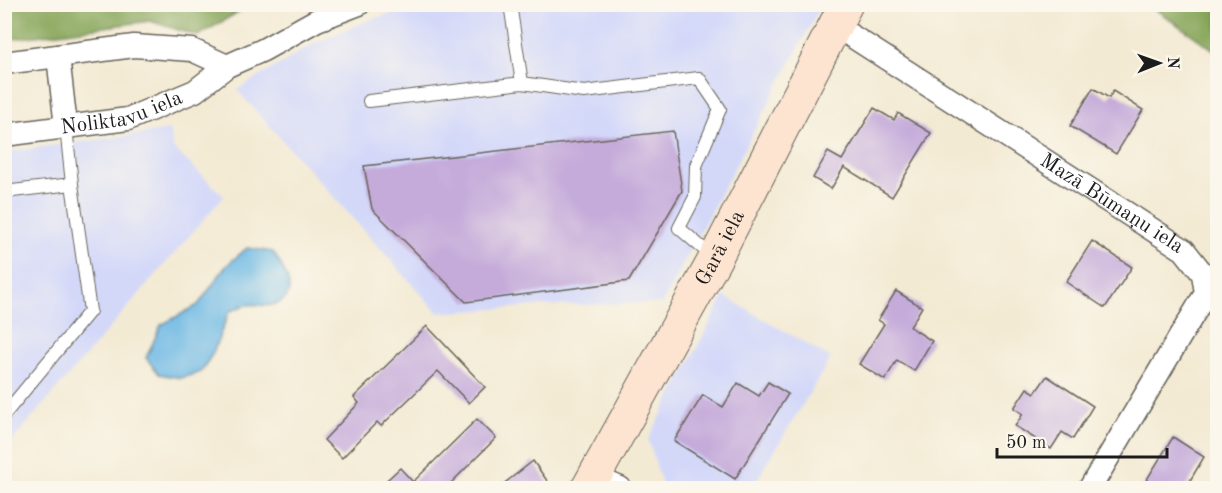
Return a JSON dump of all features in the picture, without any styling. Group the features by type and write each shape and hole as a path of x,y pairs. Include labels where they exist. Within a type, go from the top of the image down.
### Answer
{"street":[{"name":"Noliktavu iela","path":"4,135 128,119 195,92 227,66 263,50 317,20 359,4"},
{"name":"Garā iela","path":"601,485 841,15"},
{"name":"Mazā Būmaņu iela","path":"841,15 1184,250 1203,274 1206,293 1090,489"},
{"path":"4,63 146,47 192,50 227,66"},
{"path":"58,56 66,127"}],"lane":[{"path":"510,4 522,83"},
{"path":"369,101 522,83 584,92 699,78 720,109 696,166 695,197 679,228 715,258"},
{"path":"4,415 90,311 66,127"},
{"path":"4,192 72,184"}],"shaded area":[{"path":"447,4 818,5 818,11 662,303 537,306 438,313 237,90 315,43 371,19 409,9"},
{"path":"170,130 173,148 224,196 5,449 5,152"},
{"path":"724,296 831,358 752,488 663,487 648,440"}],"green space":[{"path":"4,5 250,5 198,36 150,21 5,40"},
{"path":"1149,5 1217,5 1217,52"}],"water":[{"path":"247,248 273,252 286,274 289,290 287,296 281,302 271,305 247,305 229,312 213,353 201,372 181,378 159,374 146,358 161,325 198,305 226,266"}],"building":[{"path":"1093,88 1109,98 1113,91 1143,110 1116,154 1070,126"},
{"path":"874,108 894,120 898,113 931,133 892,197 844,167 831,189 813,178 828,152 842,160"},
{"path":"673,131 682,191 629,281 466,302 372,209 364,166"},
{"path":"1092,241 1132,267 1105,308 1066,282"},
{"path":"896,291 922,307 910,327 932,341 914,371 897,360 885,380 859,364 884,324 878,320"},
{"path":"427,326 485,387 469,403 438,371 381,426 377,422 342,458 324,440 359,403 354,397"},
{"path":"1047,376 1093,406 1073,439 1062,432 1051,449 1015,426 1023,414 1014,408 1027,388 1035,393"},
{"path":"768,382 788,394 735,479 674,441 703,395 723,407 738,383 759,396"},
{"path":"477,419 496,438 445,489 377,489 400,468 413,482"},
{"path":"1173,437 1204,457 1185,489 1141,489"},
{"path":"533,461 553,489 497,489"}]}
